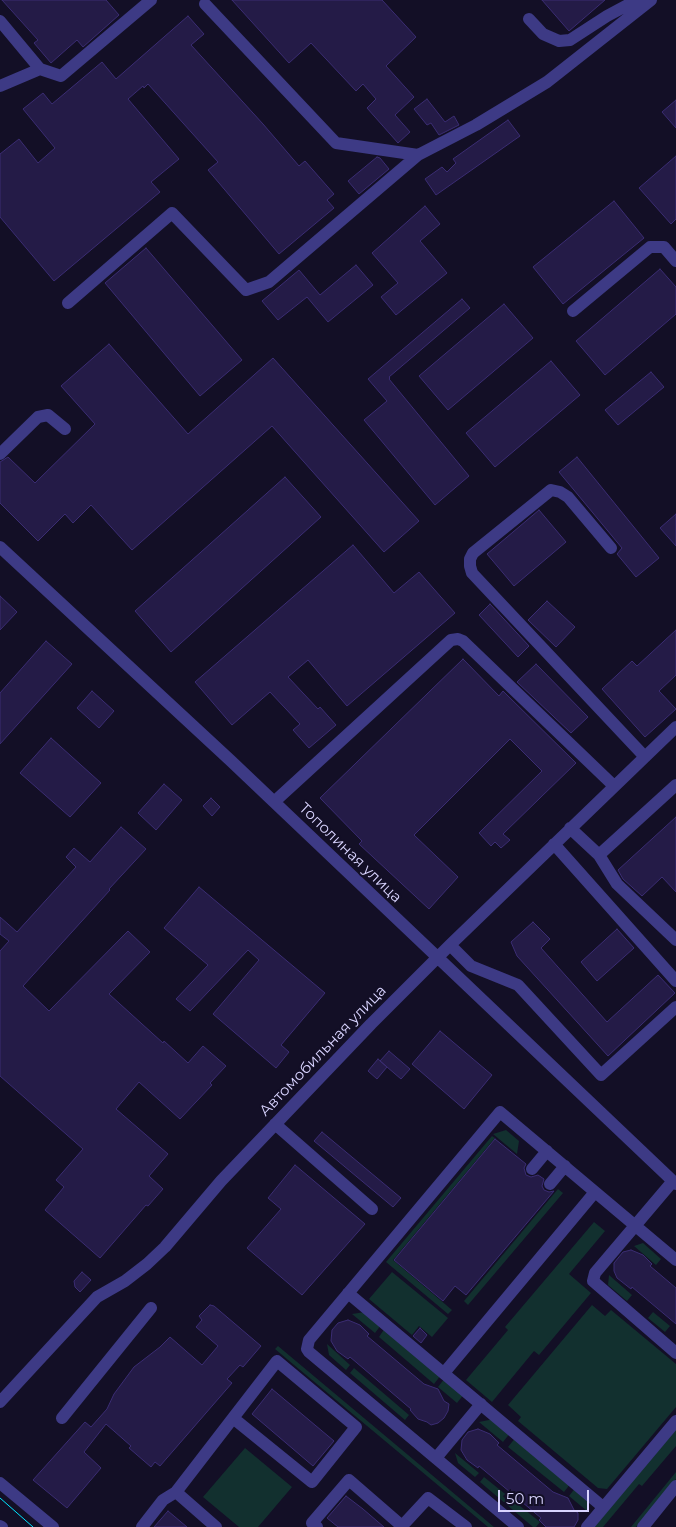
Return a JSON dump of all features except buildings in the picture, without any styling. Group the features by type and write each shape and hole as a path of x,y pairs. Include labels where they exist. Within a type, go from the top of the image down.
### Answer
{"street":[{"path":"0,21 40,69 61,76 151,0"},
{"path":"529,19 543,34 559,41 570,40 607,16 637,0"},
{"path":"68,303 172,213 246,290 269,282 418,155 476,125 547,82 652,0"},
{"path":"205,4 336,144 418,155"},
{"path":"0,86 40,69"},
{"path":"573,311 650,247 664,247 676,261"},
{"path":"0,454 38,417 48,415 65,430"},
{"path":"611,548 568,497 560,492 551,490 473,553 470,559 470,566 472,573 645,757"},
{"name":"Тополиная улица","path":"0,547 274,802 674,1182"},
{"path":"274,802 451,640 458,639 463,641 614,786"},
{"name":"Автомобильная улица","path":"0,1402 97,1297 125,1281 165,1247 222,1181 275,1124 437,958 676,727"},
{"path":"599,855 676,785"},
{"path":"570,828 599,855 617,884 676,940"},
{"path":"554,844 676,981"},
{"path":"450,945 471,966 518,985 601,1075 676,1007"},
{"path":"518,1527 307,1348 309,1340 500,1112 676,1260"},
{"path":"275,1124 372,1209"},
{"path":"532,1169 547,1151"},
{"path":"550,1184 565,1166"},
{"path":"674,1182 595,1273 593,1281 676,1352"},
{"path":"444,1373 595,1192"},
{"path":"348,1294 604,1507"},
{"path":"62,1418 151,1308"},
{"path":"142,1527 162,1500 176,1492 277,1361 356,1427 312,1482 234,1418"},
{"path":"436,1458 481,1404"},
{"path":"587,1527 676,1421"},
{"path":"317,1527 312,1523 349,1480 402,1526 428,1498 466,1527"},
{"path":"0,1483 53,1527"},
{"path":"643,1527 676,1486"},
{"path":"176,1492 216,1527"}],"green space":[{"path":"506,1130 519,1141 517,1154 493,1134"},
{"path":"492,1136 495,1138 393,1260 452,1310 448,1314 386,1262"},
{"path":"558,1189 563,1193 468,1305 464,1301"},
{"path":"594,1222 605,1231 569,1274 591,1293 539,1355 534,1351 492,1402 466,1380 508,1330 505,1327"},
{"path":"643,1243 661,1259 656,1265 634,1246"},
{"path":"392,1272 448,1318 432,1337 419,1326 412,1335 369,1299"},
{"path":"609,1275 632,1295 627,1301 608,1285"},
{"path":"592,1305 605,1316 611,1310 676,1364 676,1407 607,1489 598,1488 518,1421 521,1417 508,1405"},
{"path":"365,1312 381,1325 375,1333 352,1314"},
{"path":"653,1312 670,1326 665,1332 648,1318"},
{"path":"385,1328 441,1375 434,1384 379,1337"},
{"path":"327,1344 350,1365 346,1370 329,1355"},
{"path":"278,1346 494,1527 488,1527 275,1349"},
{"path":"354,1368 409,1415 405,1420 350,1373"},
{"path":"445,1378 464,1394 457,1403 438,1387"},
{"path":"494,1419 511,1432 503,1442 479,1422"},
{"path":"676,1429 676,1446 642,1486 639,1484 603,1527 594,1527"},
{"path":"516,1437 571,1483 564,1492 508,1447"},
{"path":"245,1448 292,1487 258,1527 239,1527 203,1497"},
{"path":"455,1453 479,1473 475,1477 458,1463"},
{"path":"676,1472 676,1479 636,1527 631,1527"},
{"path":"484,1477 540,1522 536,1527 533,1527 480,1482"},
{"path":"576,1487 588,1497 587,1511 569,1496"}],"tram line":[{"path":"0,1498 33,1527"}]}
